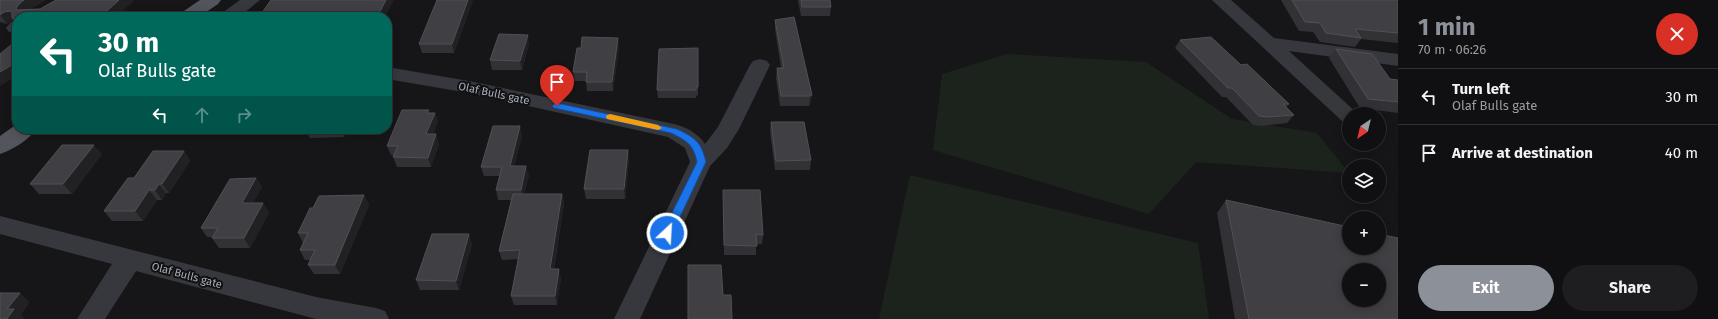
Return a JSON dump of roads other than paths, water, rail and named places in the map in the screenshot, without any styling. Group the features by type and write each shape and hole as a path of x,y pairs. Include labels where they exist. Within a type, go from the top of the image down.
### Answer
{"main road":[{"path":"194,12 212,0"},
{"path":"0,146 18,134"}],"street":[{"path":"235,12 251,0"},
{"path":"1222,0 1342,110"},
{"path":"1270,43 1398,60"},
{"path":"626,319 701,162 719,143 728,129 760,65"},
{"name":"Olaf Bulls gate","path":"392,74 469,87 674,131 690,139 699,149 701,162"},
{"name":"Olaf Bulls gate","path":"0,225 316,308 376,319"},
{"path":"90,319 129,260"}]}
